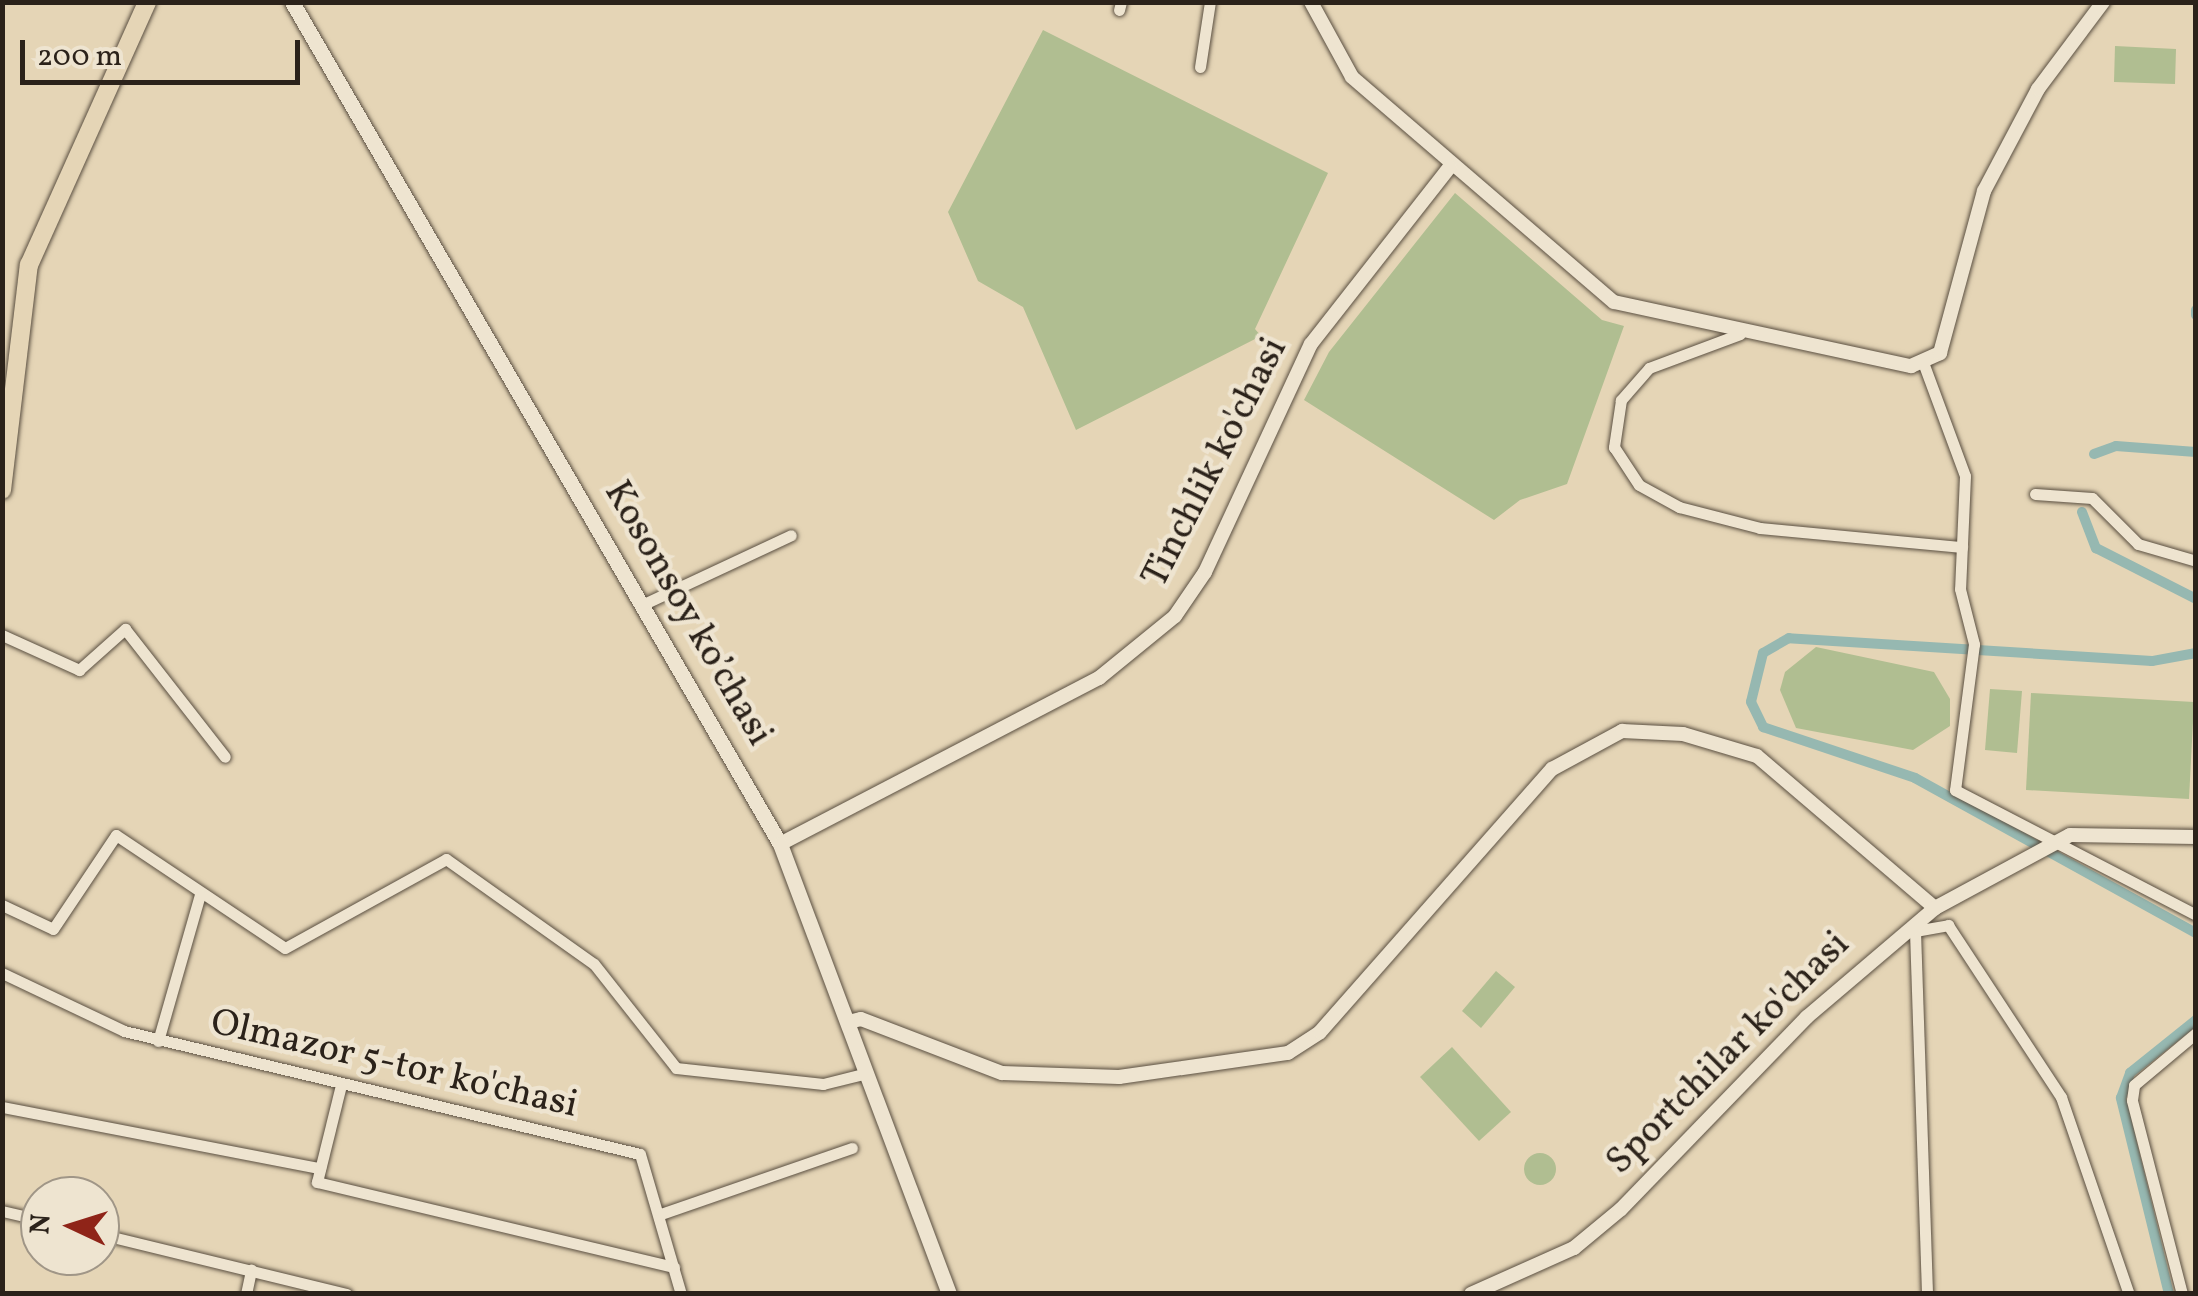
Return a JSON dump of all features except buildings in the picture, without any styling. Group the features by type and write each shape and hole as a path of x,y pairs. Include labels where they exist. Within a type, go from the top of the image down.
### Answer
{"main road":[{"path":"2,490 9,383 33,250 147,2"},
{"name":"Kosonsoy ko’chasi","path":"292,2 780,844 949,1294"}],"street":[{"path":"1200,67 1210,2"},
{"path":"1311,2 1341,65 1450,166 1614,302 1740,334 1924,365"},
{"path":"1924,365 1947,338 1984,191 2038,89 2103,2"},
{"name":"Tinchlik ko'chasi","path":"780,844 1099,678 1175,616 1205,572 1311,344 1450,166"},
{"path":"1740,334 1648,368 1621,400 1614,447 1639,485 1679,507 1760,528 1962,547"},
{"path":"1924,365 1962,448 1960,602 1974,637 1955,790 2196,915"},
{"path":"2036,494 2092,498 2138,544 2196,562"},
{"path":"644,604 791,535"},
{"path":"2,635 79,670 124,629 225,757"},
{"path":"848,1022 862,1019 1002,1073 1118,1077 1288,1053 1320,1032 1552,768 1622,731 1694,736 1757,756 1934,908"},
{"path":"2,906 53,928 116,835 200,895 285,948 446,859 594,964 676,1068 823,1084 867,1073"},
{"path":"2053,841 2196,837"},
{"name":"Sportchilar ko'chasi","path":"1476,1293 1574,1248 1706,1130 1934,908 2053,841"},
{"path":"158,1041 200,895"},
{"path":"1927,1294 1915,926 1948,926 2041,1063 2094,1172 2129,1294"},
{"name":"Olmazor 5-tor ko'chasi","path":"2,974 158,1041 640,1154 661,1214 681,1294"},
{"path":"2182,1294 2132,1100 2134,1085 2196,1033"},
{"path":"342,1085 317,1182 674,1267"},
{"path":"2,1107 320,1168"},
{"path":"661,1214 852,1148"},
{"path":"120,1239 347,1294"},
{"path":"246,1294 251,1270"}],"green space":[{"path":"1043,30 1328,173 1255,329 1261,336 1076,430 1023,307 978,281 948,212"},
{"path":"2115,46 2176,49 2175,84 2114,82"},
{"path":"1455,193 1602,320 1624,326 1567,484 1520,500 1494,520 1304,400 1329,352"},
{"path":"1816,647 1934,672 1950,699 1950,726 1913,750 1796,728 1780,690 1785,672"},
{"path":"1990,689 2022,691 2017,753 1985,750"},
{"path":"2031,693 2194,702 2189,799 2026,790"},
{"path":"1496,971 1515,987 1481,1028 1462,1011"},
{"path":"1452,1047 1511,1112 1479,1141 1420,1077"},
{"path":"1540,1153 1551,1158 1556,1169 1551,1180 1540,1185 1529,1180 1524,1169 1529,1158"}],"waterway":[{"path":"2196,310 2196,315"},
{"path":"2094,454 2116,446 2196,452"},
{"path":"2082,512 2096,548 2196,599"},
{"path":"2196,653 2152,661 1789,638 1763,653 1751,702 1763,727 1915,778 2196,933"},
{"path":"2169,1294 2121,1098 2130,1073 2196,1020"}]}
